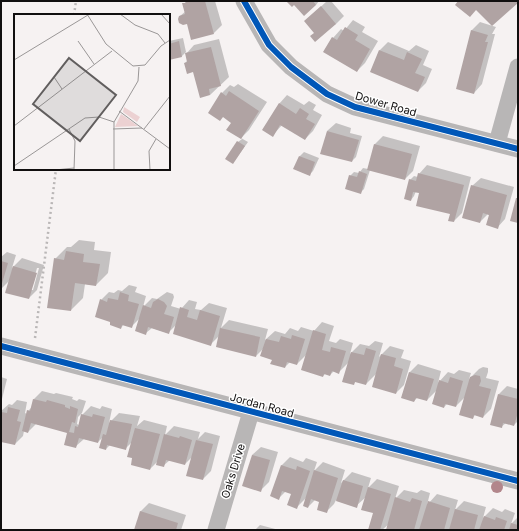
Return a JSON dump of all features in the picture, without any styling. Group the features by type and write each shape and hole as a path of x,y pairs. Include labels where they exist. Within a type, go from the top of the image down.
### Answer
{"street":[{"name":"Dower Road","path":"244,1 269,46 291,67 327,94 355,107 518,149"},
{"path":"497,143 518,68"},
{"name":"Jordan Road","path":"1,346 518,481"},
{"name":"Oaks Drive","path":"216,530 251,412"}],"path":[{"path":"74,14 76,1"},
{"path":"34,355 56,170"}],"building":[{"path":"185,1 205,1 214,34 191,40 187,24 183,25 179,23 178,19 179,16 185,14 182,3 186,3"},
{"path":"286,1 313,1 316,5 304,16 294,5 292,7"},
{"path":"458,1 518,1 518,3 492,26 476,10 470,17 455,5"},
{"path":"321,6 336,24 315,42 310,36 314,33 304,21"},
{"path":"345,27 358,35 355,40 370,49 357,72 323,52 332,37 337,40"},
{"path":"471,30 488,35 485,42 488,42 474,94 456,89"},
{"path":"179,41 182,57 170,60 170,44"},
{"path":"211,47 221,86 209,89 210,95 200,98 193,72 187,74 184,63 187,62 185,53"},
{"path":"379,50 404,60 407,52 422,59 415,73 425,77 418,92 370,72"},
{"path":"229,91 259,111 241,139 226,130 231,123 223,117 220,121 208,113 221,92 226,96"},
{"path":"279,103 296,114 300,108 309,114 306,119 315,124 305,140 280,125 273,137 262,130"},
{"path":"327,131 359,140 352,162 320,154"},
{"path":"237,141 245,146 233,164 225,159"},
{"path":"374,144 412,154 405,180 367,170"},
{"path":"299,156 315,162 310,176 293,169"},
{"path":"359,171 367,174 361,194 345,189 349,175 357,177"},
{"path":"418,173 464,185 454,222 448,221 450,214 416,206 419,193 413,192 411,201 404,199 409,179 416,181"},
{"path":"471,185 507,195 498,229 486,225 489,215 483,213 480,223 462,218"},
{"path":"516,198 518,198 518,223 510,221"},
{"path":"66,251 84,254 83,262 100,264 96,286 75,283 71,311 47,308 54,258 64,260"},
{"path":"1,261 8,263 1,287"},
{"path":"13,266 37,273 29,299 5,293"},
{"path":"120,292 129,295 128,301 139,304 132,328 122,325 121,329 110,325 110,322 95,317 100,299 107,302 108,298 118,300"},
{"path":"158,299 164,302 167,306 164,314 174,317 169,334 148,327 146,335 135,331 143,305 151,308 153,302"},
{"path":"180,307 189,310 187,317 197,320 200,310 220,316 211,346 173,334"},
{"path":"220,328 260,337 256,357 216,347"},
{"path":"313,330 326,334 322,350 330,352 331,347 346,351 339,374 332,371 330,376 324,374 323,377 301,370"},
{"path":"292,335 305,339 297,365 287,362 285,368 270,364 272,360 260,356 266,339 279,342 281,336 291,339"},
{"path":"366,348 376,351 366,385 355,382 354,385 342,382 351,352 364,355"},
{"path":"381,354 396,358 394,366 403,369 396,394 372,387"},
{"path":"409,372 434,379 427,401 416,398 414,402 401,398"},
{"path":"475,375 480,376 481,381 479,386 491,389 483,418 474,415 473,419 459,415 470,377"},
{"path":"450,377 463,381 456,407 445,404 444,408 432,404 439,380 448,383"},
{"path":"498,394 518,399 518,412 514,426 503,423 502,428 490,425"},
{"path":"33,399 46,402 47,400 65,405 65,407 70,409 70,406 78,409 75,423 72,422 69,432 74,433 75,426 78,427 81,414 92,417 93,414 105,417 98,443 79,438 76,448 64,445 67,433 31,423 28,433 22,431 27,410 30,411"},
{"path":"8,407 20,410 17,421 21,422 15,445 1,442 1,412 7,413"},
{"path":"110,420 132,424 126,450 107,445 106,450 99,448 103,434 106,435"},
{"path":"135,428 160,434 150,470 131,465 132,458 127,457"},
{"path":"164,434 179,438 180,436 192,440 185,465 166,460 164,467 156,465"},
{"path":"196,440 213,444 203,480 186,476"},
{"path":"252,455 270,460 261,492 242,486"},
{"path":"281,465 296,470 297,466 310,471 297,509 287,505 291,494 282,491 279,500 270,496"},
{"path":"314,470 338,478 327,513 317,510 319,502 311,499 308,508 303,506"},
{"path":"343,480 363,486 357,508 336,501"},
{"path":"368,487 391,494 380,530 368,530 373,513 361,510"},
{"path":"395,497 410,502 412,498 422,501 414,530 386,530"},
{"path":"428,501 450,508 444,530 419,530"},
{"path":"455,509 478,515 474,530 449,530"},
{"path":"140,511 178,523 176,530 134,530"},
{"path":"484,516 495,520 496,517 507,521 504,530 479,530"},
{"path":"511,523 518,525 518,530 509,530"}],"cycle path":[{"path":"244,1 269,45 291,67 327,94 355,107 518,149"},
{"path":"1,346 518,481"}]}
